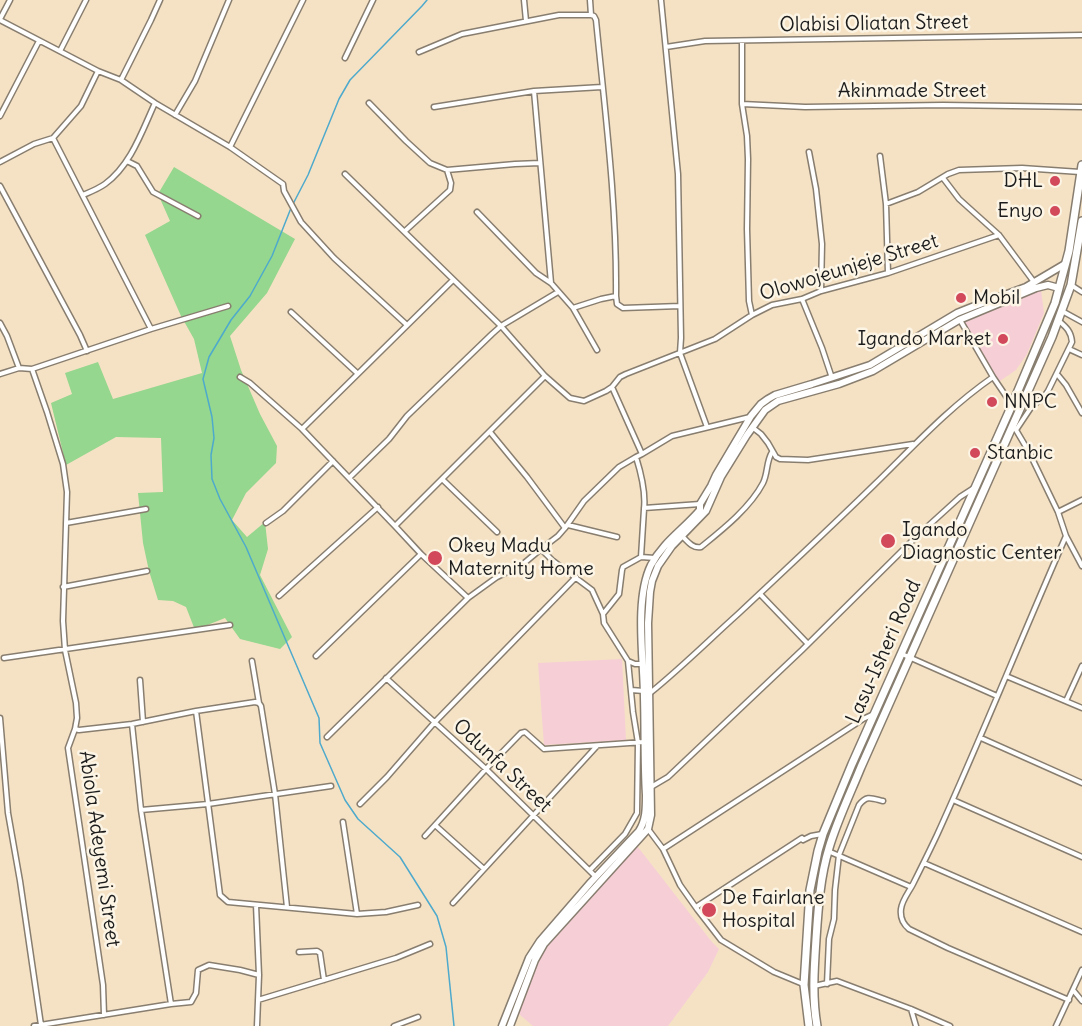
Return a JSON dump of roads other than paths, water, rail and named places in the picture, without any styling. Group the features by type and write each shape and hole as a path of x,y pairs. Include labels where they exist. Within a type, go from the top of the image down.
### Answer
{"main road":[{"name":"Lasu-Isheri Road","path":"809,1026 804,985 810,890 823,834 1055,303 1069,250 1081,169"},
{"name":"Lasu-Isheri Road","path":"817,1026 813,986 821,887 828,851 836,827 910,657 1014,429 1052,337 1071,285 1079,251 1082,221"},
{"path":"502,1026 529,958 540,940 639,831 645,820 646,795 641,742 647,692 642,664 643,595 646,578 666,543 700,510 700,504 751,416 761,404 775,395 870,364 957,313 1035,282 1065,264"},
{"path":"510,1026 535,960 544,944 648,829 651,815 651,787 647,692 648,623 652,581 662,558 706,512 721,477 752,427 771,404 839,384 873,371 959,320 1036,288 1048,285 1059,288"}],"street":[{"path":"10,0 0,20 121,80 230,147 283,184 284,191 301,222 334,258 407,325"},
{"path":"60,51 86,0"},
{"path":"121,80 160,0"},
{"path":"175,115 195,81 230,0"},
{"path":"230,147 303,0"},
{"path":"345,58 373,0"},
{"path":"524,0 526,21"},
{"path":"590,0 591,15"},
{"path":"661,0 678,174 680,353 707,427"},
{"path":"419,52 462,34 526,21 559,15 591,15 596,18 614,223 617,304 623,308 680,306"},
{"name":"Olabisi Oliatan Street","path":"666,47 705,41 1082,35"},
{"path":"0,116 39,41"},
{"path":"742,41 742,104 748,146 749,301 752,315"},
{"path":"0,162 34,144 53,138 81,106 99,71"},
{"path":"434,107 534,91 602,87"},
{"path":"534,91 551,283"},
{"path":"83,195 104,185 127,162 155,103"},
{"path":"369,103 430,163 447,170 540,163"},
{"name":"Akinmade Street","path":"742,104 805,107 943,105 1082,107"},
{"path":"53,138 151,329"},
{"path":"809,152 822,244 821,291"},
{"path":"880,156 886,204 888,273"},
{"path":"127,162 137,166 153,192 198,216"},
{"path":"886,204 918,192 959,170 1081,169"},
{"path":"405,231 450,190 451,183 447,170"},
{"path":"345,174 501,326 545,376 395,526"},
{"path":"943,178 959,199 999,236 1035,282"},
{"path":"0,186 87,351"},
{"path":"477,212 536,273 551,283 573,308 597,350"},
{"name":"Olowojeunjeje Street","path":"545,376 570,398 584,401 612,387 620,377 715,339 772,305 802,299 821,291 888,273 999,236"},
{"path":"302,429 453,280"},
{"path":"1071,285 1082,292"},
{"path":"349,478 388,439 407,416 501,326 558,292"},
{"path":"573,308 591,301 616,296"},
{"path":"802,299 832,378"},
{"path":"0,374 19,368 32,369 228,306"},
{"path":"1061,311 1082,322"},
{"path":"291,312 357,373"},
{"path":"959,320 1012,405"},
{"path":"1058,320 1071,334 1072,342 1043,398 1032,406 1014,429 1029,452 1058,512 1066,536 1082,566"},
{"path":"0,324 19,368"},
{"path":"1069,349 1082,355"},
{"name":"Abiola Adeyemi Street","path":"32,369 63,464 67,492 63,621 65,650 77,718 68,748 103,985 104,1016"},
{"path":"1057,374 1082,413"},
{"path":"240,377 250,383 302,429 421,554 468,598"},
{"path":"631,690 647,692 681,666 855,504 914,444 968,394 993,377"},
{"path":"612,387 642,454"},
{"path":"327,737 468,598 497,577 523,564 558,536 584,501 619,467 672,436 751,416"},
{"path":"752,427 768,443 776,458 780,459 808,460 914,444"},
{"path":"490,432 567,526 617,537"},
{"path":"682,536 693,546 701,548 727,526 763,483 772,452"},
{"path":"636,457 642,478 644,508 641,557"},
{"path":"266,523 283,511 333,461"},
{"path":"442,478 497,532"},
{"path":"651,787 668,777 916,537 974,487"},
{"path":"1058,512 1082,500"},
{"path":"644,508 700,504"},
{"path":"279,596 378,507"},
{"path":"66,524 146,509"},
{"path":"1066,536 981,738 924,863 904,898 901,910 907,928 1069,1000"},
{"path":"541,549 592,590 603,614 604,623 628,661 633,712 641,742 637,813 634,821 626,834 590,871"},
{"path":"316,656 421,554"},
{"path":"603,614 619,594 623,567 641,557 656,558"},
{"path":"63,587 147,571"},
{"path":"360,804 434,723 576,577"},
{"path":"760,594 808,644"},
{"path":"4,658 230,625"},
{"path":"902,654 997,696"},
{"path":"252,661 275,794 287,907"},
{"path":"628,661 642,664"},
{"path":"1066,701 1082,666"},
{"path":"1006,676 1082,708"},
{"name":"Odunfa Street","path":"386,678 486,769 596,877"},
{"path":"140,680 143,722"},
{"path":"75,729 132,724 196,711 259,703"},
{"path":"196,711 220,895 228,902 357,914 418,906"},
{"path":"663,849 874,714"},
{"path":"0,718 8,813 41,1025"},
{"path":"132,724 141,810 171,1004"},
{"path":"425,837 521,733 525,732 544,749 641,742"},
{"path":"981,738 1082,783"},
{"path":"453,903 597,746"},
{"path":"141,810 208,804 331,786"},
{"path":"637,794 646,795"},
{"path":"826,984 839,855 859,805 869,798 883,801"},
{"path":"953,800 1082,856"},
{"path":"343,822 357,914"},
{"path":"435,825 484,869"},
{"path":"648,829 663,849 680,885 722,940 774,972 804,985"},
{"path":"697,909 696,907 802,838 803,840 823,834"},
{"path":"828,851 911,887"},
{"path":"924,863 1082,932"},
{"path":"256,905 259,975 257,1026"},
{"path":"258,1000 396,958 430,944"},
{"path":"298,952 317,951 320,953 324,980"},
{"path":"34,1026 191,1002 196,993 198,970 209,965 259,975"},
{"path":"1056,1026 1082,970"},
{"path":"813,986 837,981 951,1026"},
{"path":"1073,990 1082,1001"},
{"path":"911,1009 916,1026"},
{"path":"394,1026 418,1017"}],"waterway":[{"path":"293,204 308,175 339,99 350,80 427,0"},
{"path":"291,208 272,256 250,296 231,320 209,357 203,379 212,417 214,438 211,455 212,479 246,547 319,718 320,743 345,800 358,819 400,857 437,916 446,947 454,1026"}],"place":[{"name":"DHL","path":"1055,181"},
{"name":"Enyo","path":"1055,211"},
{"name":"Mobil","path":"961,298"},
{"name":"Igando Market","path":"1003,339"},
{"name":"NNPC","path":"992,402"},
{"name":"Stanbic","path":"975,453"},
{"name":"Igando Diagnostic Center","path":"888,541"},
{"name":"Okey Madu Maternity Home","path":"435,558"},
{"name":"De Fairlane Hospital","path":"709,910"}]}
